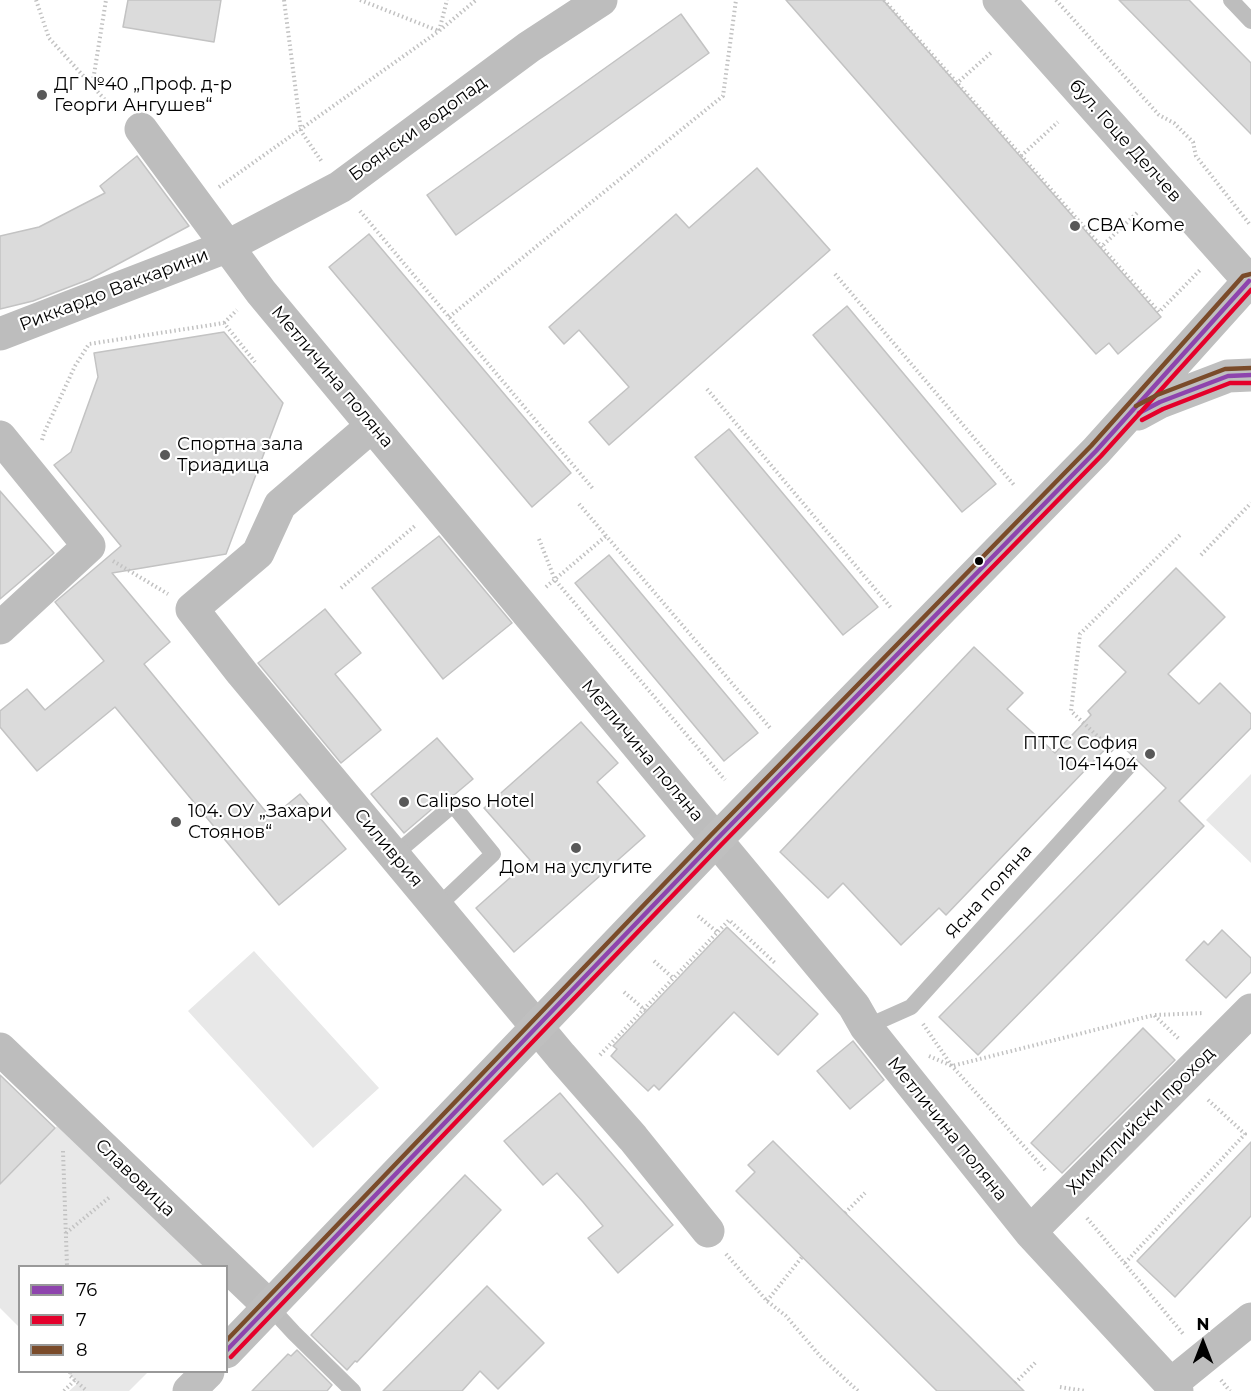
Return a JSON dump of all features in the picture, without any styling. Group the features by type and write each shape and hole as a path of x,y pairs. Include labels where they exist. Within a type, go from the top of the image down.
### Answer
{"street":[{"name":"Боянски водопад","path":"228,246 340,187 530,47 601,0"},
{"name":"бул. Гоце Делчев","path":"999,0 1250,280"},
{"name":"Метличина поляна","path":"141,129 261,292 854,1006 866,1027 1030,1232 1174,1388"},
{"name":"Риккардо Ваккарини","path":"0,334 228,246"},
{"path":"228,1350 716,840 1124,422 1250,280"},
{"path":"1124,422 1160,402 1221,378 1251,375"},
{"path":"192,609 258,553 280,505 372,426"},
{"path":"0,628 89,546 10,448"},
{"name":"Силиврия","path":"192,609 242,673 538,1028 633,1138 708,1231"},
{"name":"Химитлийски проход","path":"1030,1232 1251,1010"},
{"name":"Славовица","path":"0,1049 226,1265"},
{"name":"Славовица","path":"228,1267 270,1307"},
{"path":"1174,1388 1251,1319"},
{"path":"189,1391 206,1373"}],"lane":[{"path":"1231,0 1251,21"},
{"name":"Ясна поляна","path":"866,1027 911,1007 1129,766"},
{"path":"394,855 453,805 493,854 437,907"},
{"path":"270,1307 353,1391"}],"path":[{"path":"36,0 49,38 112,110 141,129"},
{"path":"92,87 106,0"},
{"path":"284,0 300,131 340,187 594,490"},
{"path":"360,0 439,31"},
{"path":"439,31 447,0"},
{"path":"196,202 439,31 476,0"},
{"path":"449,317 723,96 736,0"},
{"path":"884,0 1159,312 1196,274"},
{"path":"1056,0 1159,115 1174,123 1193,142 1196,156 1251,226"},
{"path":"957,83 993,51"},
{"path":"1020,156 1058,122"},
{"path":"1101,247 1138,211"},
{"path":"835,274 1014,485"},
{"path":"10,448 41,443 75,366 89,344 224,323 255,362"},
{"path":"707,389 892,609"},
{"path":"1201,555 1251,503"},
{"path":"579,504 771,729"},
{"path":"341,588 439,506"},
{"path":"1129,766 1071,711 1080,634 1180,534"},
{"path":"555,580 606,536"},
{"path":"539,540 555,580 725,780"},
{"path":"89,546 192,609"},
{"path":"698,916 717,932"},
{"path":"605,1064 598,1057 729,920 778,965"},
{"path":"654,961 673,978"},
{"path":"624,992 645,1010"},
{"path":"920,1051 952,1066 1154,1015 1193,1069 1245,1134 1125,1263"},
{"path":"62,1109 67,1265"},
{"path":"66,1234 117,1191"},
{"path":"845,1213 865,1193"},
{"path":"767,1301 802,1257"},
{"path":"731,1260 767,1301 786,1316 820,1356 858,1391"},
{"path":"1015,1383 1035,1362"},
{"path":"70,1373 70,1376 87,1391"},
{"path":"64,1391 75,1380"},
{"path":"1060,1387 1085,1391"}],"shaded area":[{"path":"1251,774 1251,863 1206,820"},
{"path":"254,951 379,1088 313,1148 188,1011"},
{"path":"57,1126 212,1265 18,1265 18,1326 0,1308 0,1184"},
{"path":"68,1373 147,1373 129,1391 69,1391 78,1383"}],"building":[{"path":"128,0 221,0 214,42 123,27"},
{"path":"786,0 883,0 1161,317 1118,354 1109,343 1096,354"},
{"path":"1119,0 1189,0 1251,63 1251,134"},
{"path":"681,14 709,53 456,235 427,195"},
{"path":"137,156 189,226 90,279 33,301 0,309 0,236 39,227 105,193 100,186"},
{"path":"757,168 830,250 609,445 589,422 629,387 579,330 564,344 549,327 676,214 689,228"},
{"path":"369,234 571,473 532,507 329,267"},
{"path":"847,306 996,484 962,512 813,335"},
{"path":"224,332 283,403 226,554 112,573 170,642 144,664 271,818 300,794 346,849 279,905 115,707 37,771 0,727 0,711 27,689 45,710 104,661 55,602 121,546 54,465 71,452 98,377 94,353"},
{"path":"729,429 878,607 843,635 695,457"},
{"path":"0,491 54,553 0,599"},
{"path":"439,536 512,623 443,679 372,588"},
{"path":"609,555 758,733 724,761 575,583"},
{"path":"1176,568 1225,617 1168,674 1199,704 1220,683 1251,714 1251,728 1179,801 1204,826 978,1055 939,1017 1166,788 1115,739 946,915 939,908 901,945 843,883 828,898 780,852 974,647 1023,693 1007,709 1055,753 1091,715 1088,711 1126,672 1099,646"},
{"path":"325,609 361,653 335,674 381,730 341,763 258,663"},
{"name":"Дом на услугите","path":"581,722 618,763 597,782 645,836 514,952 476,908 530,860 484,808"},
{"path":"437,738 473,779 454,795 446,797 404,833 371,794"},
{"path":"727,927 818,1014 778,1055 734,1012 659,1090 654,1085 648,1091 611,1056 617,1049 613,1046"},
{"path":"1222,930 1251,958 1251,972 1226,998 1186,960 1204,941 1208,945"},
{"path":"1143,1028 1175,1060 1062,1173 1031,1143"},
{"path":"853,1041 884,1080 850,1109 817,1071"},
{"path":"0,1075 55,1128 0,1184"},
{"path":"560,1093 673,1225 618,1273 588,1238 603,1226 583,1202 557,1173 543,1185 504,1141"},
{"path":"773,1141 1024,1391 937,1391 736,1191 755,1172 748,1165"},
{"path":"1251,1142 1251,1216 1175,1297 1137,1261"},
{"path":"465,1175 501,1210 347,1370 311,1335"},
{"path":"487,1286 544,1343 498,1389 480,1371 462,1391 383,1391"},
{"path":"297,1350 332,1385 327,1391 252,1391 288,1354 291,1356"}],"transit line":[{"name":"8","path":"228,1339 711,835 1091,446 1243,276 1251,274"},
{"name":"76","path":"228,1349 716,840 1096,451 1249,281"},
{"name":"7","path":"231,1357 721,845 1101,456 1251,290"},
{"name":"8","path":"1136,406 1157,395 1225,369 1251,368"},
{"name":"76","path":"1139,413 1160,402 1228,376 1251,375"},
{"name":"7","path":"1142,420 1163,409 1230,383 1251,383"}],"place":[{"name":"ДГ №40 „Проф. д-р Георги Ангушев“","path":"42,95"},
{"name":"CBA Kome","path":"1075,226"},
{"name":"Спортна зала Триадица","path":"165,455"},
{"name":"ПТТС София 104-1404","path":"1150,754"},
{"name":"Calipso Hotel","path":"404,802"},
{"name":"104. ОУ „Захари Стоянов“","path":"176,822"},
{"name":"Дом на услугите","path":"576,848"}]}
